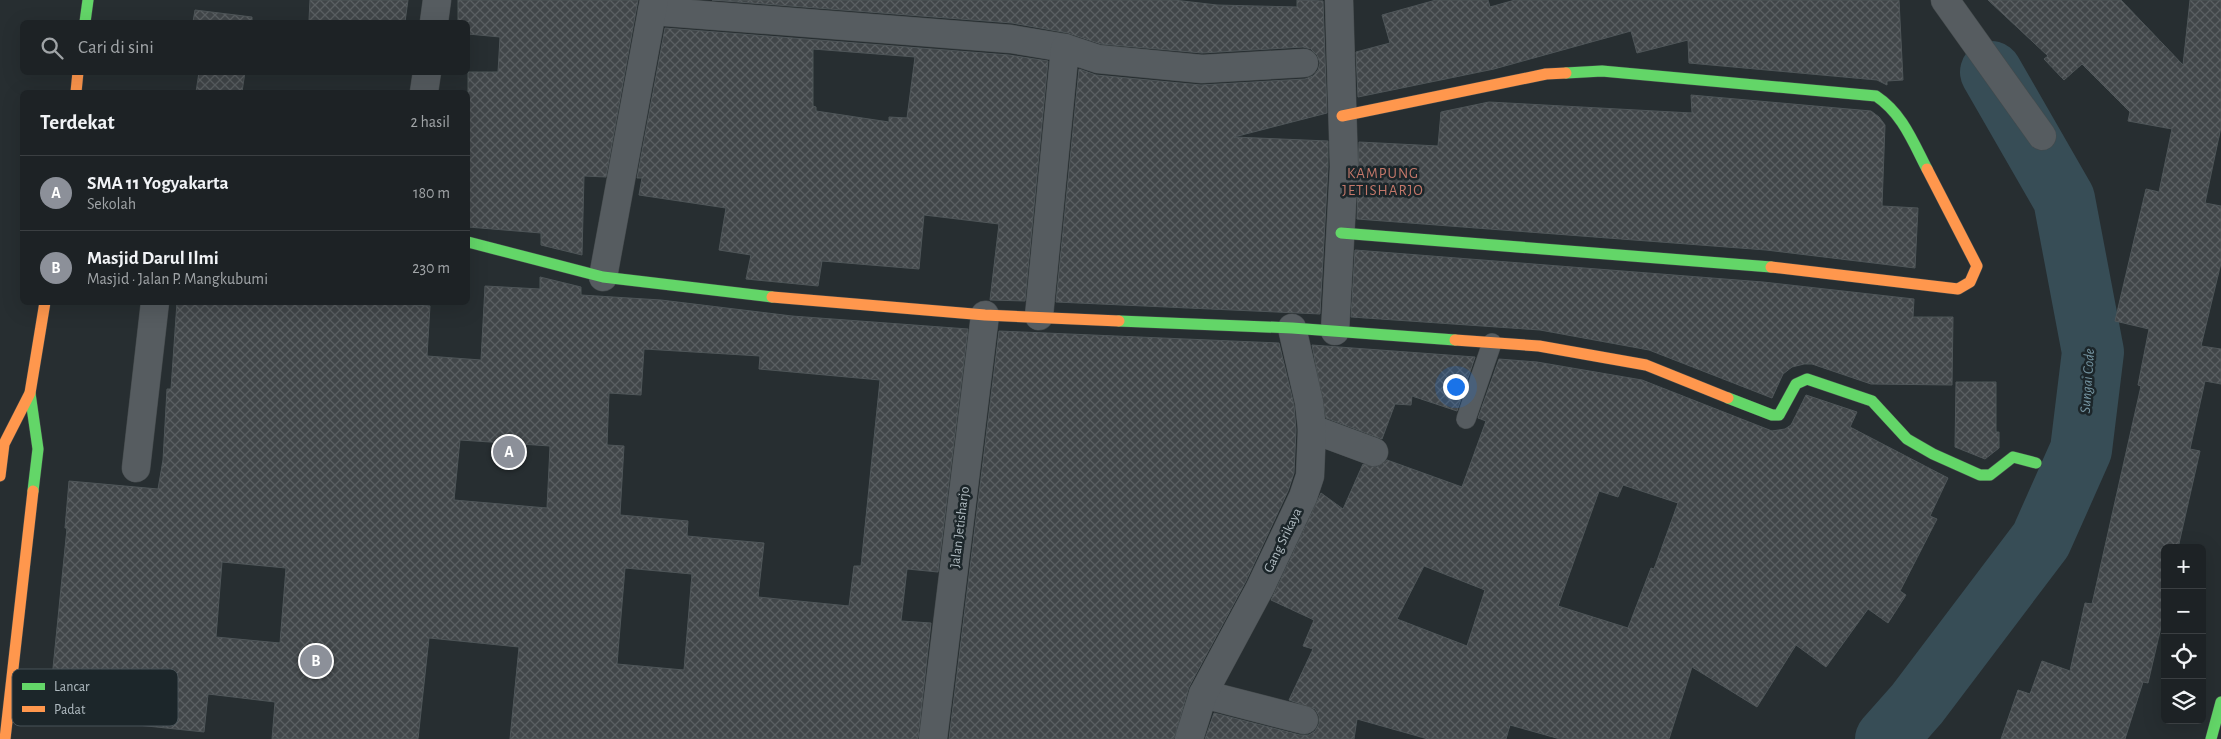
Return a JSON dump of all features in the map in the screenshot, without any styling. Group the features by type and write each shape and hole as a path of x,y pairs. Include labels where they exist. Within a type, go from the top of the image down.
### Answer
{"street":[{"path":"85,20 88,0"},
{"path":"434,20 437,0"},
{"path":"1335,331 1344,167 1339,0"},
{"path":"1945,0 2042,136"},
{"path":"602,277 653,5 1011,39 1065,48 1098,59 1202,69 1304,63"},
{"path":"1039,316 1065,48"},
{"path":"1341,233 1765,266 1958,289 1970,282 1977,266 1901,120 1890,106 1876,96 1602,71 1546,74 1342,116"},
{"path":"76,90 78,75"},
{"path":"424,90 427,75"},
{"path":"470,243 602,277 793,300 985,315 1292,328 1539,346 1646,365 1772,415 1779,415 1784,410 1792,385 1800,380 1807,379 1872,401 1907,439 1933,454 1980,476 1990,476 2014,457 2036,464"},
{"path":"13,669 38,449 30,393 45,305"},
{"path":"136,468 155,305"},
{"name":"Jalan Jetisharjo","path":"933,739 985,315"},
{"name":"Gang Srikaya","path":"1189,739 1203,694 1260,588 1303,497 1310,476 1312,429 1304,375 1292,328"},
{"path":"0,476 4,444 30,393"},
{"path":"1312,429 1374,452"},
{"path":"5,739 12,677"},
{"path":"1203,694 1304,720"},
{"path":"2211,739 2221,702"}],"lane":[{"path":"1466,420 1492,343"}],"building":[{"path":"310,0 408,0 405,20 309,20"},
{"path":"458,0 638,0 606,177 584,176 582,255 541,245 541,233 470,227 470,90 468,90 468,75 470,75 470,72 498,72 500,37 470,34 470,20 458,20"},
{"path":"712,0 1174,0 1217,5 1297,7 1297,0 1323,1 1327,113 1234,137 1328,141 1320,314 1056,302 1079,69 1096,75 1201,85 1305,79 1313,76 1318,70 1320,63 1317,55 1311,49 1303,47 1202,53 1101,44 1068,33 1012,23"},
{"path":"1436,0 1488,0 1490,7 1515,0 1899,0 1903,80 1887,81 1887,85 1877,80 1689,63 1688,40 1637,53 1631,31 1494,69 1358,97 1356,52 1390,43 1382,15"},
{"path":"1988,0 2121,0 2183,65 2190,0 2221,0 2221,127 2205,203 2221,206 2221,263 2201,346 2221,349 2221,384 2205,381 2190,449 2200,451 2179,544 2161,544 2161,627 2148,683 2143,682 2125,739 2001,739 2018,690 2030,694 2042,661 2070,671 2085,603 2092,604 2141,386 2138,385 2149,329 2115,321 2146,189 2159,192 2172,129 2128,121 2130,112 2082,64 2064,80 2044,59 2048,56"},
{"path":"195,10 252,17 252,20 193,20"},
{"path":"665,28 1009,55 1048,61 1025,301 990,300 999,224 924,215 919,269 822,261 818,286 746,279 751,255 719,250 726,208 639,195 642,178 637,178","holes":["813,49 915,57 907,118 889,117 889,122 816,111 816,107 813,106"]},
{"path":"199,75 245,75 242,90 196,90"},
{"path":"1691,95 1871,111 1879,117 1885,125 1882,206 1918,208 1915,268 1766,250 1357,219 1359,142 1438,146 1441,112 1489,102 1692,113"},
{"path":"1355,250 1763,282 1914,299 1913,317 1953,317 1952,385 1871,384 1812,364 1804,364 1792,367 1783,374 1772,398 1649,350 1540,330 1351,317"},
{"path":"540,277 581,287 581,295 661,300 792,316 968,329 938,572 907,569 901,621 931,623 918,739 510,739 519,647 429,638 418,739 272,739 275,702 208,694 204,732 147,726 178,726 178,669 53,669 67,528 65,528 69,481 158,489 163,460 167,389 171,389 177,305 430,306 427,356 481,360 485,286 540,289","holes":["644,349 760,356 759,369 880,380 861,566 854,566 849,606 758,597 764,543 687,536 688,521 620,515 624,446 607,445 609,393 641,395","460,440 550,446 547,508 454,500","222,562 286,568 280,643 216,637","625,568 692,574 684,670 617,664"]},
{"path":"999,331 1279,343 1294,405 1296,430 1294,473 1288,491 1246,581 1189,687 1174,739 949,739"},
{"path":"1312,345 1475,357 1457,411 1412,396 1411,405 1395,404 1382,439 1326,418"},
{"path":"1499,359 1537,362 1642,380 1772,431 1785,429 1791,425 1806,395 1857,412 1850,427 1948,478 1930,516 1937,519 1900,591 1906,595 1888,623 1868,609 1826,667 1796,645 1757,707 1692,667 1669,739 1560,739 1510,725 1506,739 1428,739 1357,719 1354,739 1205,739 1214,713 1300,735 1309,735 1315,731 1319,724 1319,716 1315,709 1289,700 1313,649 1303,646 1314,620 1271,600 1321,493 1343,509 1363,464 1377,467 1387,460 1462,487 1486,421 1478,418","holes":["1623,485 1678,503 1654,569 1651,568 1628,628 1558,606 1599,491 1618,497","1424,566 1485,590 1467,646 1397,619"]},
{"path":"1956,382 1996,382 1996,432 1999,432 1999,448 1985,459 1955,447"}],"waterway":[{"name":"Sungai Code","path":"1886,739 1917,704 2041,540 2081,450 2093,352 2064,199 1991,72"}],"traffic: fast":[{"path":"85,20 88,0"},
{"path":"1566,73 1602,71 1876,96 1900,119 1927,169"},
{"path":"1341,233 1771,267"},
{"path":"470,243 603,277 772,297"},
{"path":"1119,321 1292,328 1455,340"},
{"path":"1728,398 1772,415 1779,415 1796,384 1807,379 1872,401 1907,439 1933,454 1980,475 1990,475 2013,457 2036,463"},
{"path":"30,393 38,449 33,491"},
{"path":"2211,739 2221,702"}],"traffic: slow":[{"path":"1342,116 1546,74 1566,73"},
{"path":"76,90 78,75"},
{"path":"1771,267 1958,289 1970,282 1977,266 1927,169"},
{"path":"772,297 985,315 1119,321"},
{"path":"0,476 4,444 30,393 45,305"},
{"path":"1455,340 1539,346 1646,365 1728,398"},
{"path":"13,669 33,491"},
{"path":"5,739 12,677"}],"place":[{"name":"SMA 11 Yogyakarta","path":"509,452"},
{"name":"Masjid Darul Ilmi","path":"316,661"}],"district":[{"name":"KAMPUNG JETISHARJO","path":"1383,182"}]}
